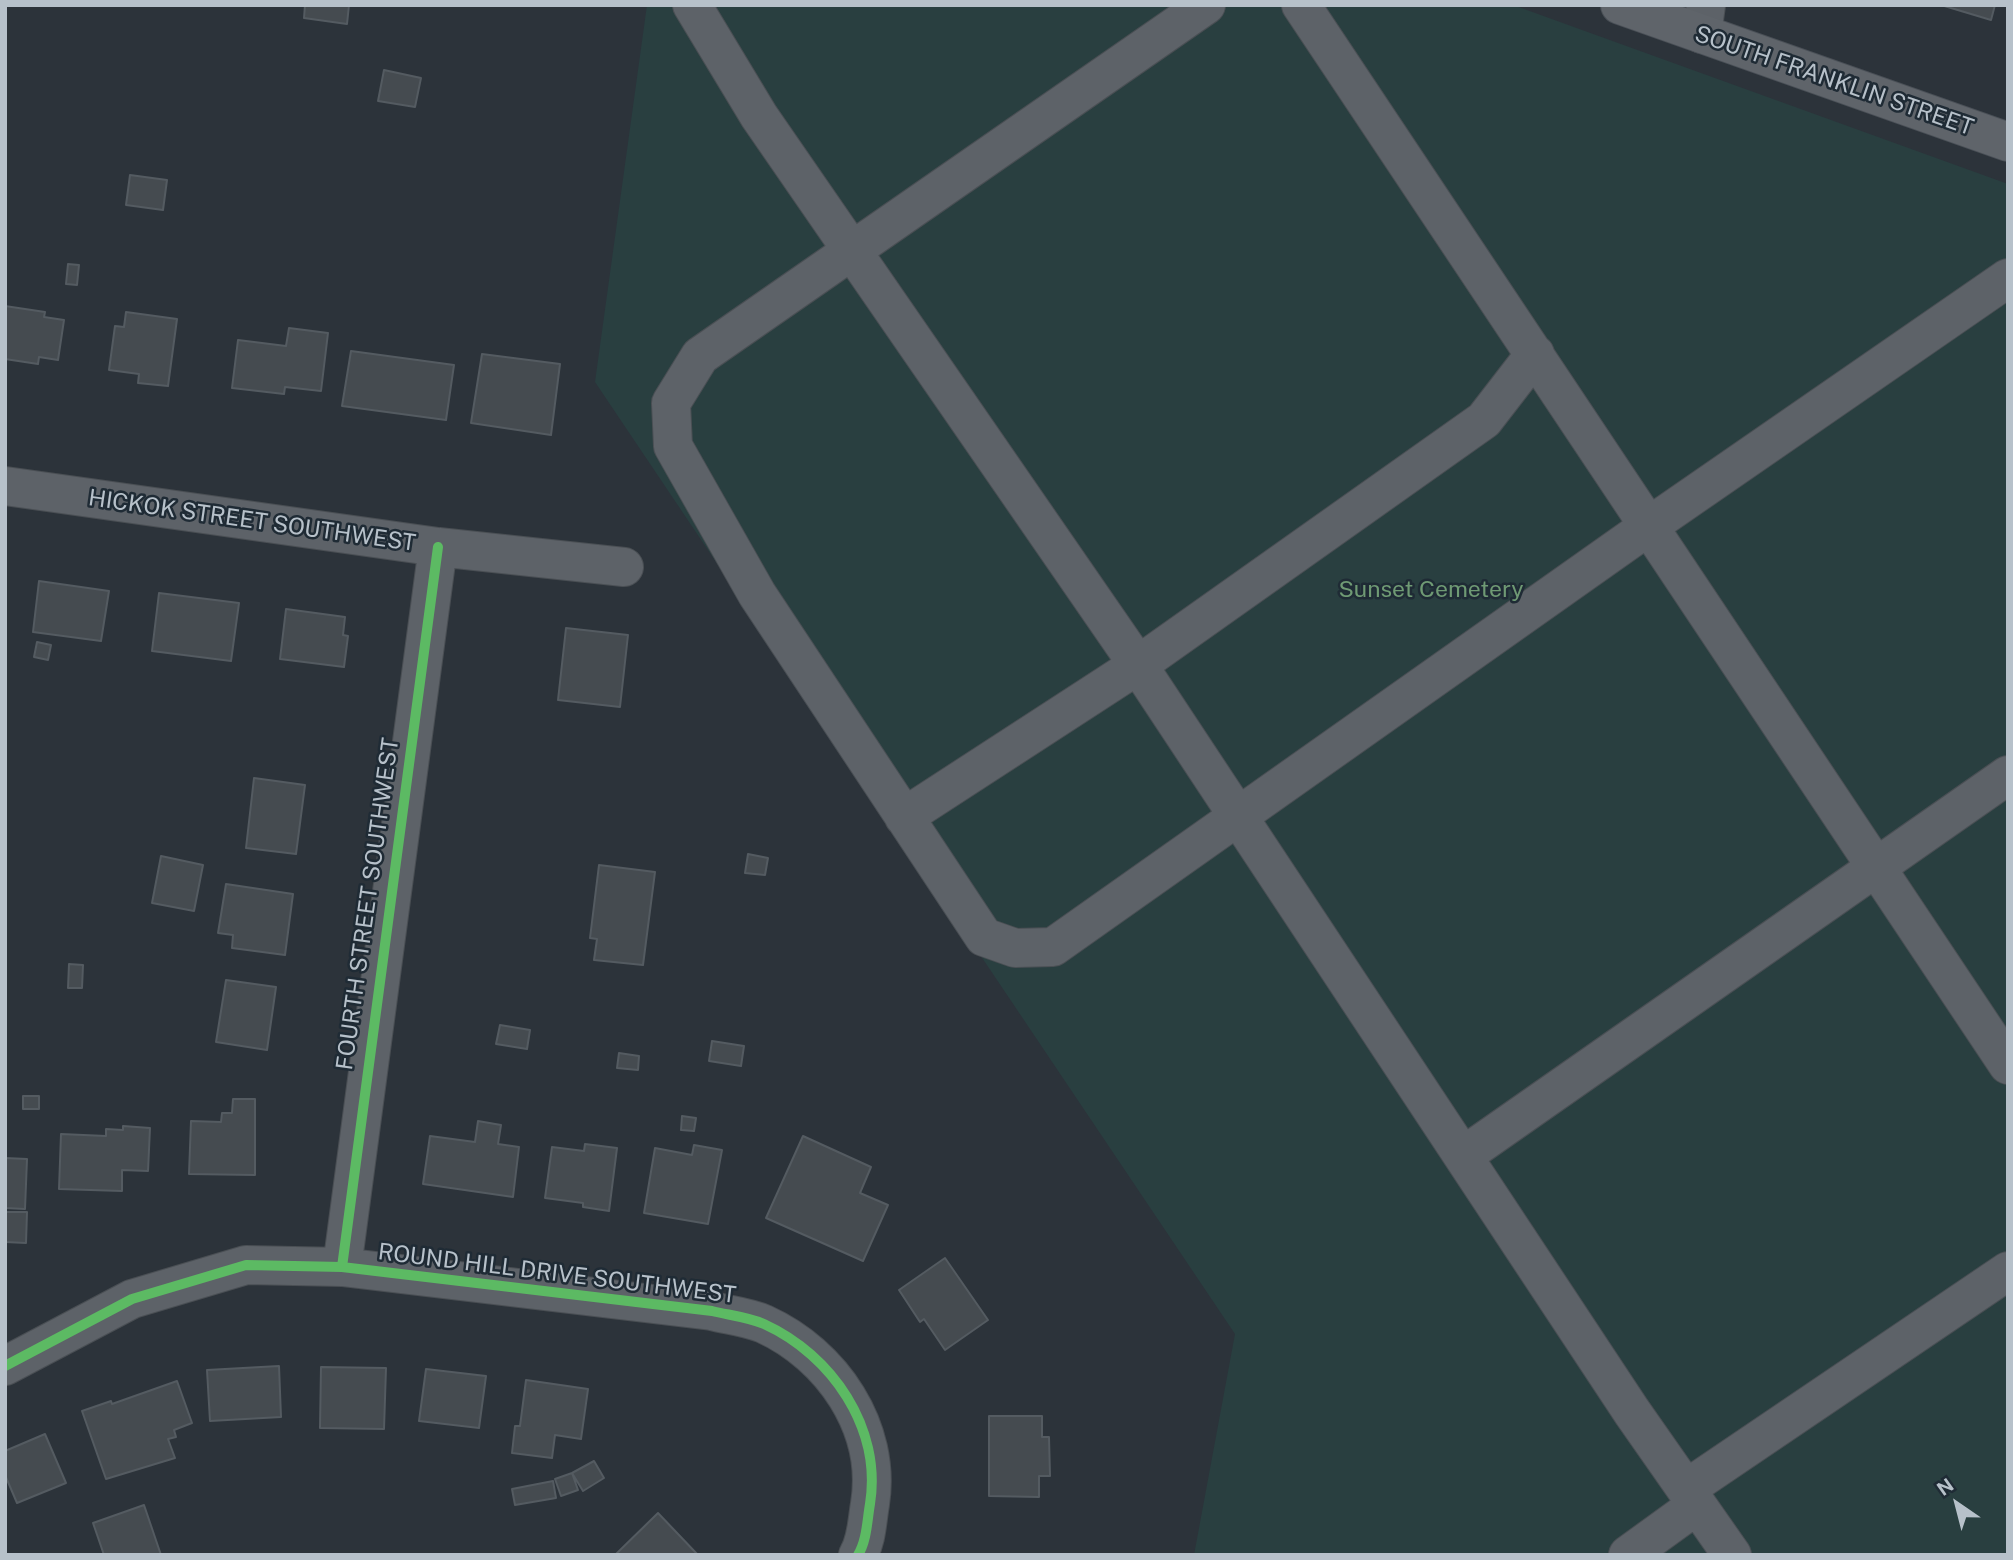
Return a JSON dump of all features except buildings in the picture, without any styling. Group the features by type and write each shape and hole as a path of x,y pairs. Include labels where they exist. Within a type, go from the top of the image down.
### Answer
{"main road":[{"name":"SOUTH FRANKLIN STREET","path":"1620,5 1704,20 2008,142"}],"street":[{"path":"692,5 758,116 1138,665 1632,1412 1732,1555"},
{"path":"1206,5 700,356 671,403 673,446 757,594 984,937 1014,948 1053,947 1649,526 2008,278"},
{"path":"1301,5 2008,1065"},
{"path":"904,817 1138,665 1484,421 1535,354"},
{"name":"HICKOK STREET SOUTHWEST","path":"5,486 438,547 624,567"},
{"name":"FOURTH STREET SOUTHWEST","path":"342,1267 438,547"},
{"path":"1463,1156 2008,775"},
{"name":"ROUND HILL DRIVE SOUTHWEST","path":"5,1366 132,1299 246,1265 342,1267 712,1311 763,1324 796,1345 837,1379 863,1426 873,1483 863,1545 858,1555"},
{"path":"1628,1555 1691,1497 2008,1271"}],"green space":[{"name":"Sunset Cemetery","path":"647,5 1513,5 2008,184 2008,1555 1194,1555 1235,1334 595,382"}],"cycle path":[{"path":"342,1267 438,547"},
{"path":"5,1366 132,1299 246,1265 342,1267 712,1311 745,1318 764,1324 789,1338 811,1355 831,1375 860,1422 868,1448 872,1476 866,1530 858,1555"}]}
